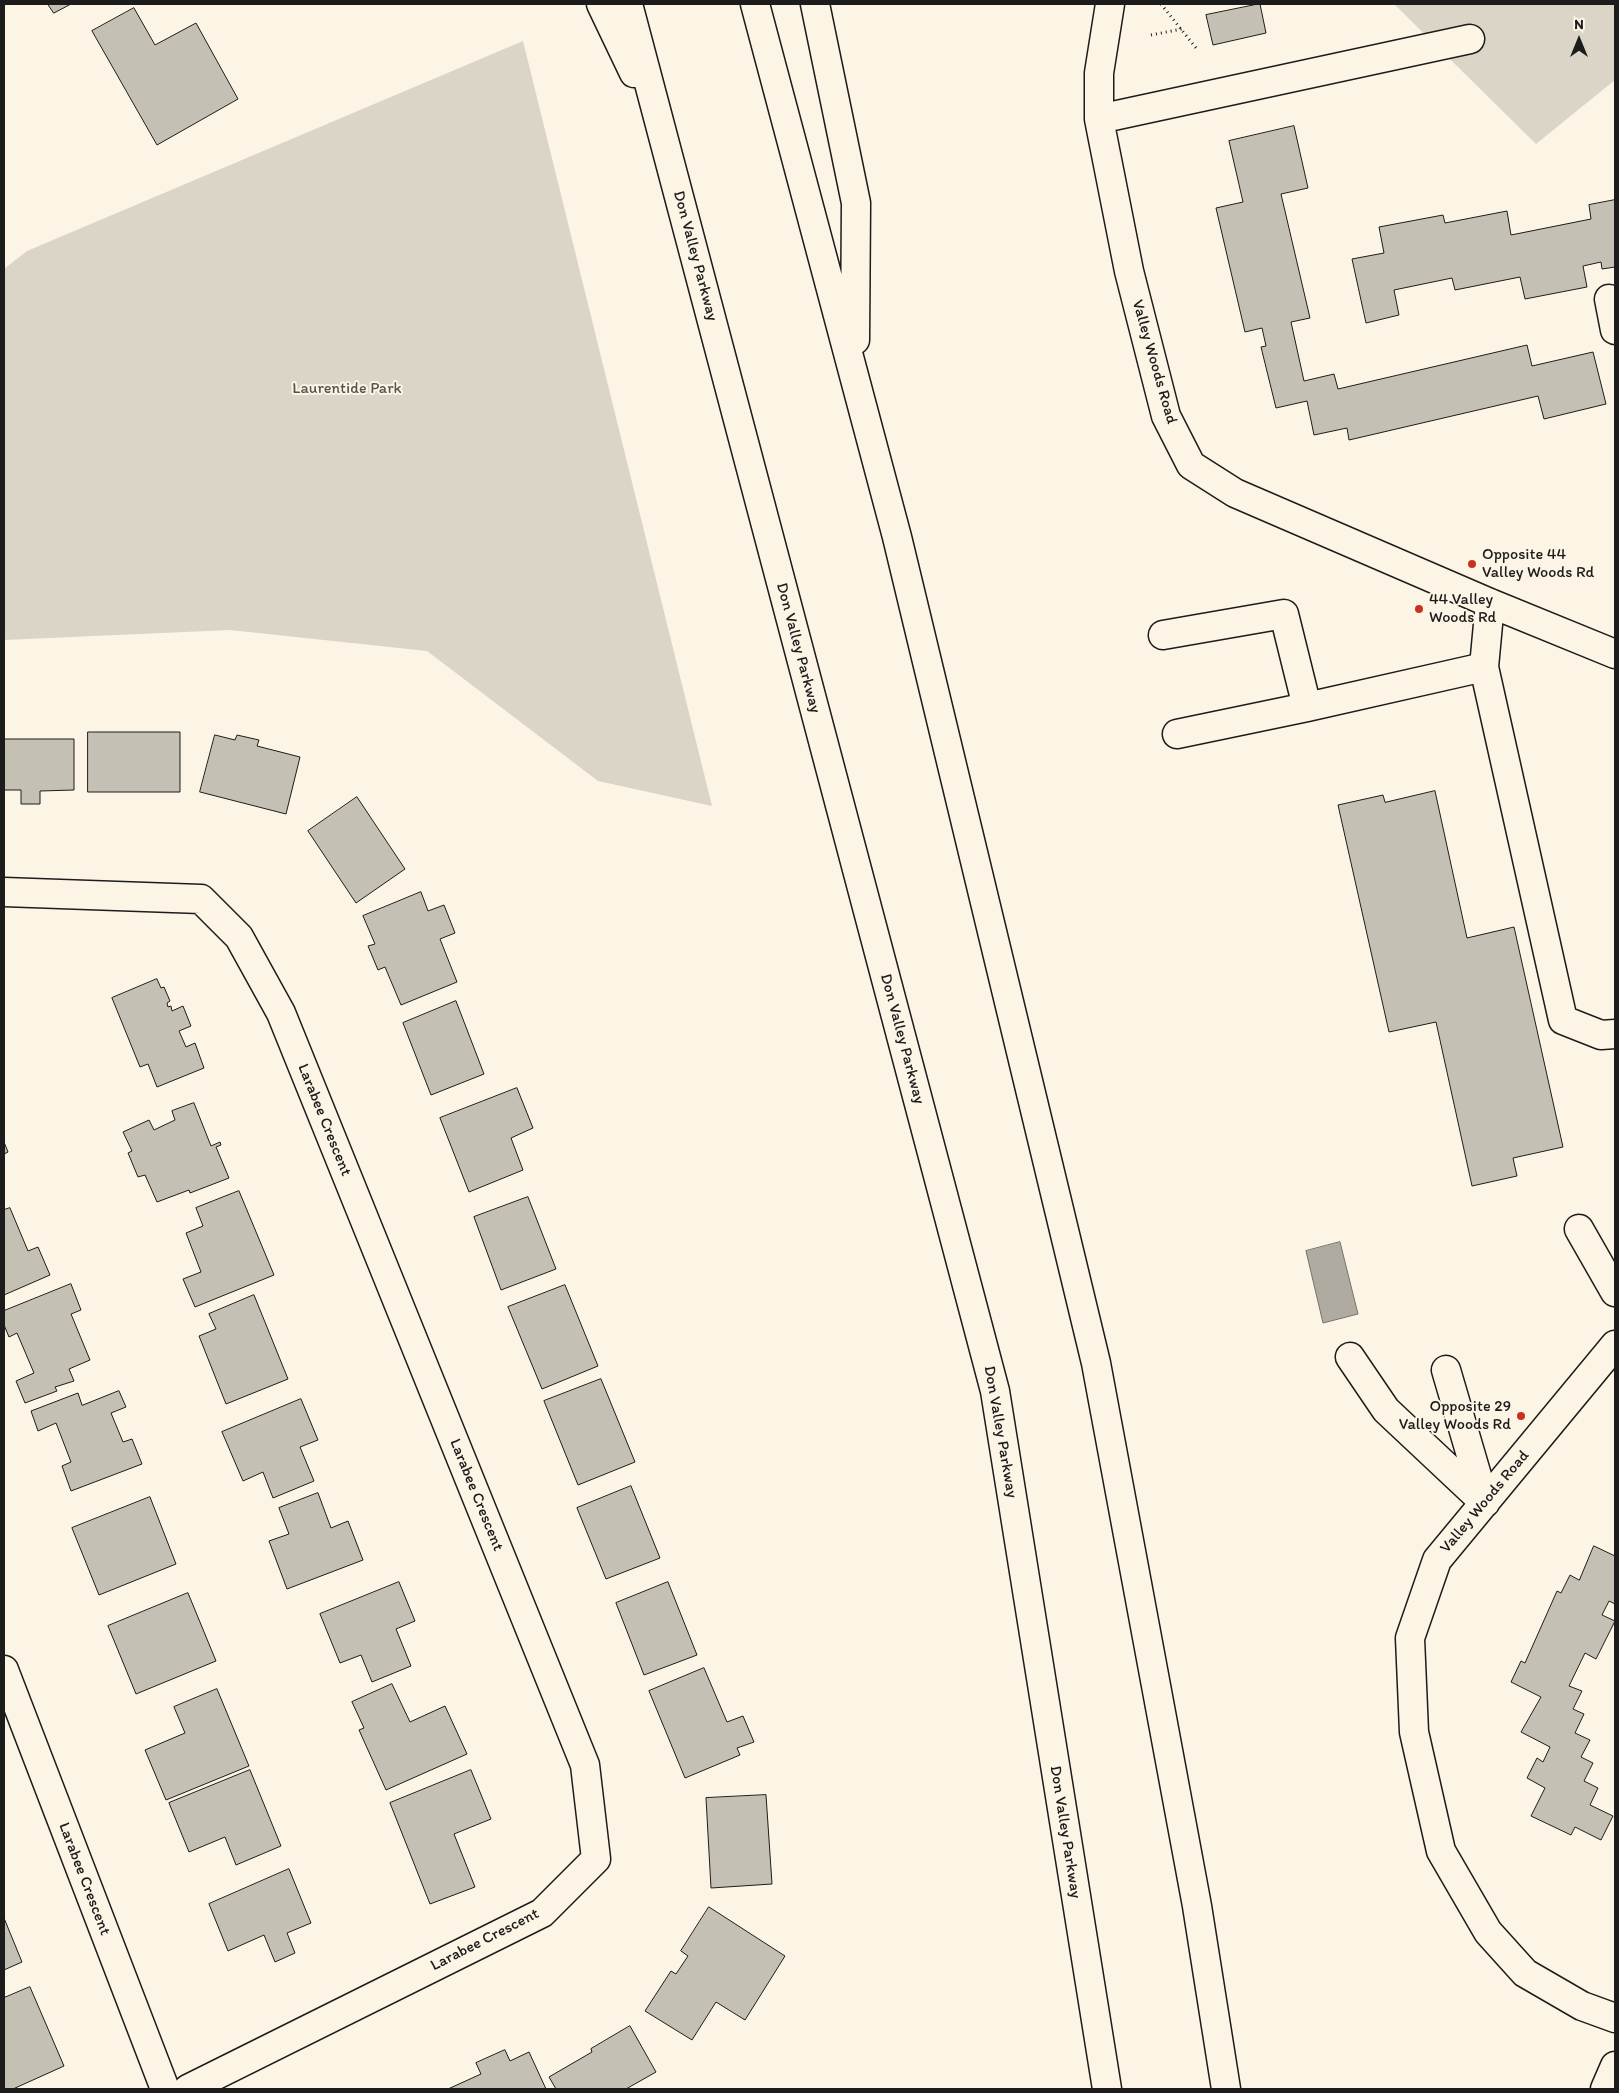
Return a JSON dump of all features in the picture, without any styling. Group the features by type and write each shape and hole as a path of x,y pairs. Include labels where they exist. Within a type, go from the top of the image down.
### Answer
{"main road":[{"path":"601,4 662,133"},
{"name":"Don Valley Parkway","path":"628,4 995,1390 1107,2089"},
{"path":"754,4 897,537 1096,1363 1197,1906 1226,2089"},
{"path":"814,4 856,203 854,374"},
{"name":"Valley Woods Road","path":"1110,4 1099,73 1099,118 1129,271 1166,416 1191,465 1235,493 1490,604 1615,654"},
{"path":"1099,118 1470,39"},
{"path":"1609,299 1615,330"},
{"path":"1490,604 1484,667 1563,1020 1600,1035 1615,1034"},
{"path":"1163,635 1284,614 1307,707"},
{"path":"1176,734 1484,667"},
{"name":"Larabee Crescent","path":"4,892 201,899 239,937 281,1013 585,1765 596,1858 542,1913 188,2089"},
{"path":"1579,1229 1615,1292"},
{"name":"Valley Woods Road","path":"1615,1345 1437,1560 1410,1638 1414,1732 1441,1851 1488,1932 1525,1973 1582,2006 1615,2018"},
{"path":"1350,1357 1386,1410 1485,1502"},
{"path":"1446,1370 1485,1502"},
{"name":"Larabee Crescent","path":"4,1670 165,2089"},
{"path":"1605,2089 1615,2066"}],"path":[{"path":"1161,4 1196,48"},
{"path":"1151,35 1182,29"}],"green space":[{"path":"1394,4 1615,4 1615,80 1536,144"},
{"name":"Laurentide Park","path":"523,41 712,806 598,781 427,651 230,630 4,640 4,269 27,251"}],"shaded area":[{"path":"1340,1242 1358,1314 1323,1323 1306,1251"}],"building":[{"path":"48,4 71,4 54,13"},
{"path":"1260,4 1266,33 1213,45 1206,15"},
{"path":"134,8 155,45 196,23 238,99 157,145 92,31"},
{"path":"1294,126 1308,188 1281,194 1310,318 1291,322 1304,381 1334,374 1338,389 1527,345 1532,366 1593,352 1606,404 1544,419 1538,396 1349,440 1347,428 1314,435 1307,401 1276,408 1261,347 1266,346 1262,328 1245,332 1216,208 1243,202 1229,141"},
{"path":"1615,200 1615,267 1602,269 1601,262 1583,266 1587,287 1525,299 1520,277 1455,290 1452,278 1394,290 1399,315 1366,323 1352,259 1384,253 1379,227 1443,215 1445,223 1507,211 1511,235 1591,219 1589,205"},
{"path":"88,732 180,732 180,792 88,792"},
{"path":"215,735 235,740 237,735 259,740 257,746 300,757 286,814 200,792"},
{"path":"4,739 74,739 74,790 40,791 40,804 21,804 21,790 4,790"},
{"path":"1435,791 1467,938 1514,927 1563,1147 1513,1158 1517,1176 1472,1186 1436,1022 1389,1032 1338,805 1383,795 1385,802"},
{"path":"357,797 405,869 356,903 308,831"},
{"path":"421,892 428,911 444,905 455,933 440,939 457,982 401,1005 385,967 378,970 368,946 375,944 363,916"},
{"path":"157,979 161,988 164,987 170,1001 167,1003 168,1007 171,1006 172,1011 183,1006 191,1026 179,1031 186,1047 195,1043 204,1068 157,1087 148,1064 140,1067 112,998"},
{"path":"456,1001 484,1074 431,1095 403,1023"},
{"path":"517,1088 533,1128 511,1138 523,1170 469,1192 440,1118"},
{"path":"194,1103 211,1146 220,1142 221,1145 216,1147 229,1178 190,1193 189,1190 157,1202 145,1175 138,1177 128,1153 132,1151 123,1132 149,1120 154,1130 175,1120 172,1111"},
{"path":"4,1142 8,1152 4,1154"},
{"path":"239,1191 274,1275 195,1307 183,1279 201,1272 186,1233 203,1226 196,1208"},
{"path":"528,1197 556,1269 501,1290 474,1217"},
{"path":"10,1208 28,1251 38,1247 50,1275 4,1295 4,1210"},
{"path":"71,1284 81,1310 71,1314 90,1360 69,1369 74,1381 55,1387 57,1391 25,1403 16,1381 34,1373 17,1333 9,1337 4,1325 4,1311"},
{"path":"565,1285 598,1366 542,1389 508,1307"},
{"path":"254,1295 288,1379 226,1404 199,1336 216,1329 209,1314"},
{"path":"601,1379 635,1462 578,1485 544,1401"},
{"path":"119,1391 126,1407 111,1413 123,1442 132,1439 142,1464 71,1491 62,1466 71,1462 56,1423 38,1431 31,1411 78,1393 82,1405"},
{"path":"301,1399 318,1440 300,1447 314,1481 273,1498 263,1472 243,1481 222,1432"},
{"path":"631,1486 660,1558 606,1579 577,1508"},
{"path":"318,1493 331,1528 348,1521 363,1560 287,1589 269,1541 289,1534 279,1508"},
{"path":"150,1497 176,1564 99,1595 72,1528"},
{"path":"1594,1546 1615,1556 1615,1604 1609,1601 1602,1615 1615,1621 1596,1659 1585,1653 1569,1686 1582,1691 1573,1709 1584,1714 1575,1733 1590,1740 1581,1757 1593,1763 1584,1781 1598,1788 1590,1805 1613,1816 1601,1840 1575,1827 1571,1835 1531,1816 1545,1788 1527,1778 1537,1758 1543,1762 1550,1747 1521,1732 1541,1697 1511,1682 1521,1661 1525,1663 1557,1591 1561,1593 1570,1575 1579,1580"},
{"path":"399,1582 415,1621 396,1629 411,1666 372,1682 361,1655 340,1663 320,1614"},
{"path":"668,1582 697,1655 644,1675 616,1603"},
{"path":"188,1593 216,1661 136,1694 108,1626"},
{"path":"704,1668 727,1722 743,1716 754,1742 737,1748 740,1755 685,1778 649,1691"},
{"path":"392,1684 410,1722 445,1706 467,1754 386,1790 359,1730 364,1728 352,1702"},
{"path":"217,1689 249,1766 166,1800 145,1750 185,1733 174,1707"},
{"path":"250,1770 281,1846 236,1865 225,1837 189,1852 169,1803"},
{"path":"471,1770 491,1819 454,1834 475,1887 430,1904 390,1803"},
{"path":"766,1795 772,1884 711,1888 706,1798"},
{"path":"289,1869 311,1923 287,1933 295,1953 275,1962 264,1935 228,1951 209,1904"},
{"path":"709,1907 785,1956 745,2020 716,2002 692,2040 645,2011 671,1971 676,1974 688,1956 681,1951"},
{"path":"4,1918 22,1962 4,1970"},
{"path":"30,1987 64,2066 13,2089 4,2089 4,1998"},
{"path":"630,2026 656,2072 626,2089 556,2089 549,2077 592,2052 591,2049"},
{"path":"505,2050 510,2061 529,2052 546,2089 448,2089 481,2074 476,2063"}],"place":[{"name":"Opposite 44 Valley Woods Rd","path":"1472,564"},
{"name":"44 Valley Woods Rd","path":"1419,609"},
{"name":"Opposite 29 Valley Woods Rd","path":"1521,1416"}]}
